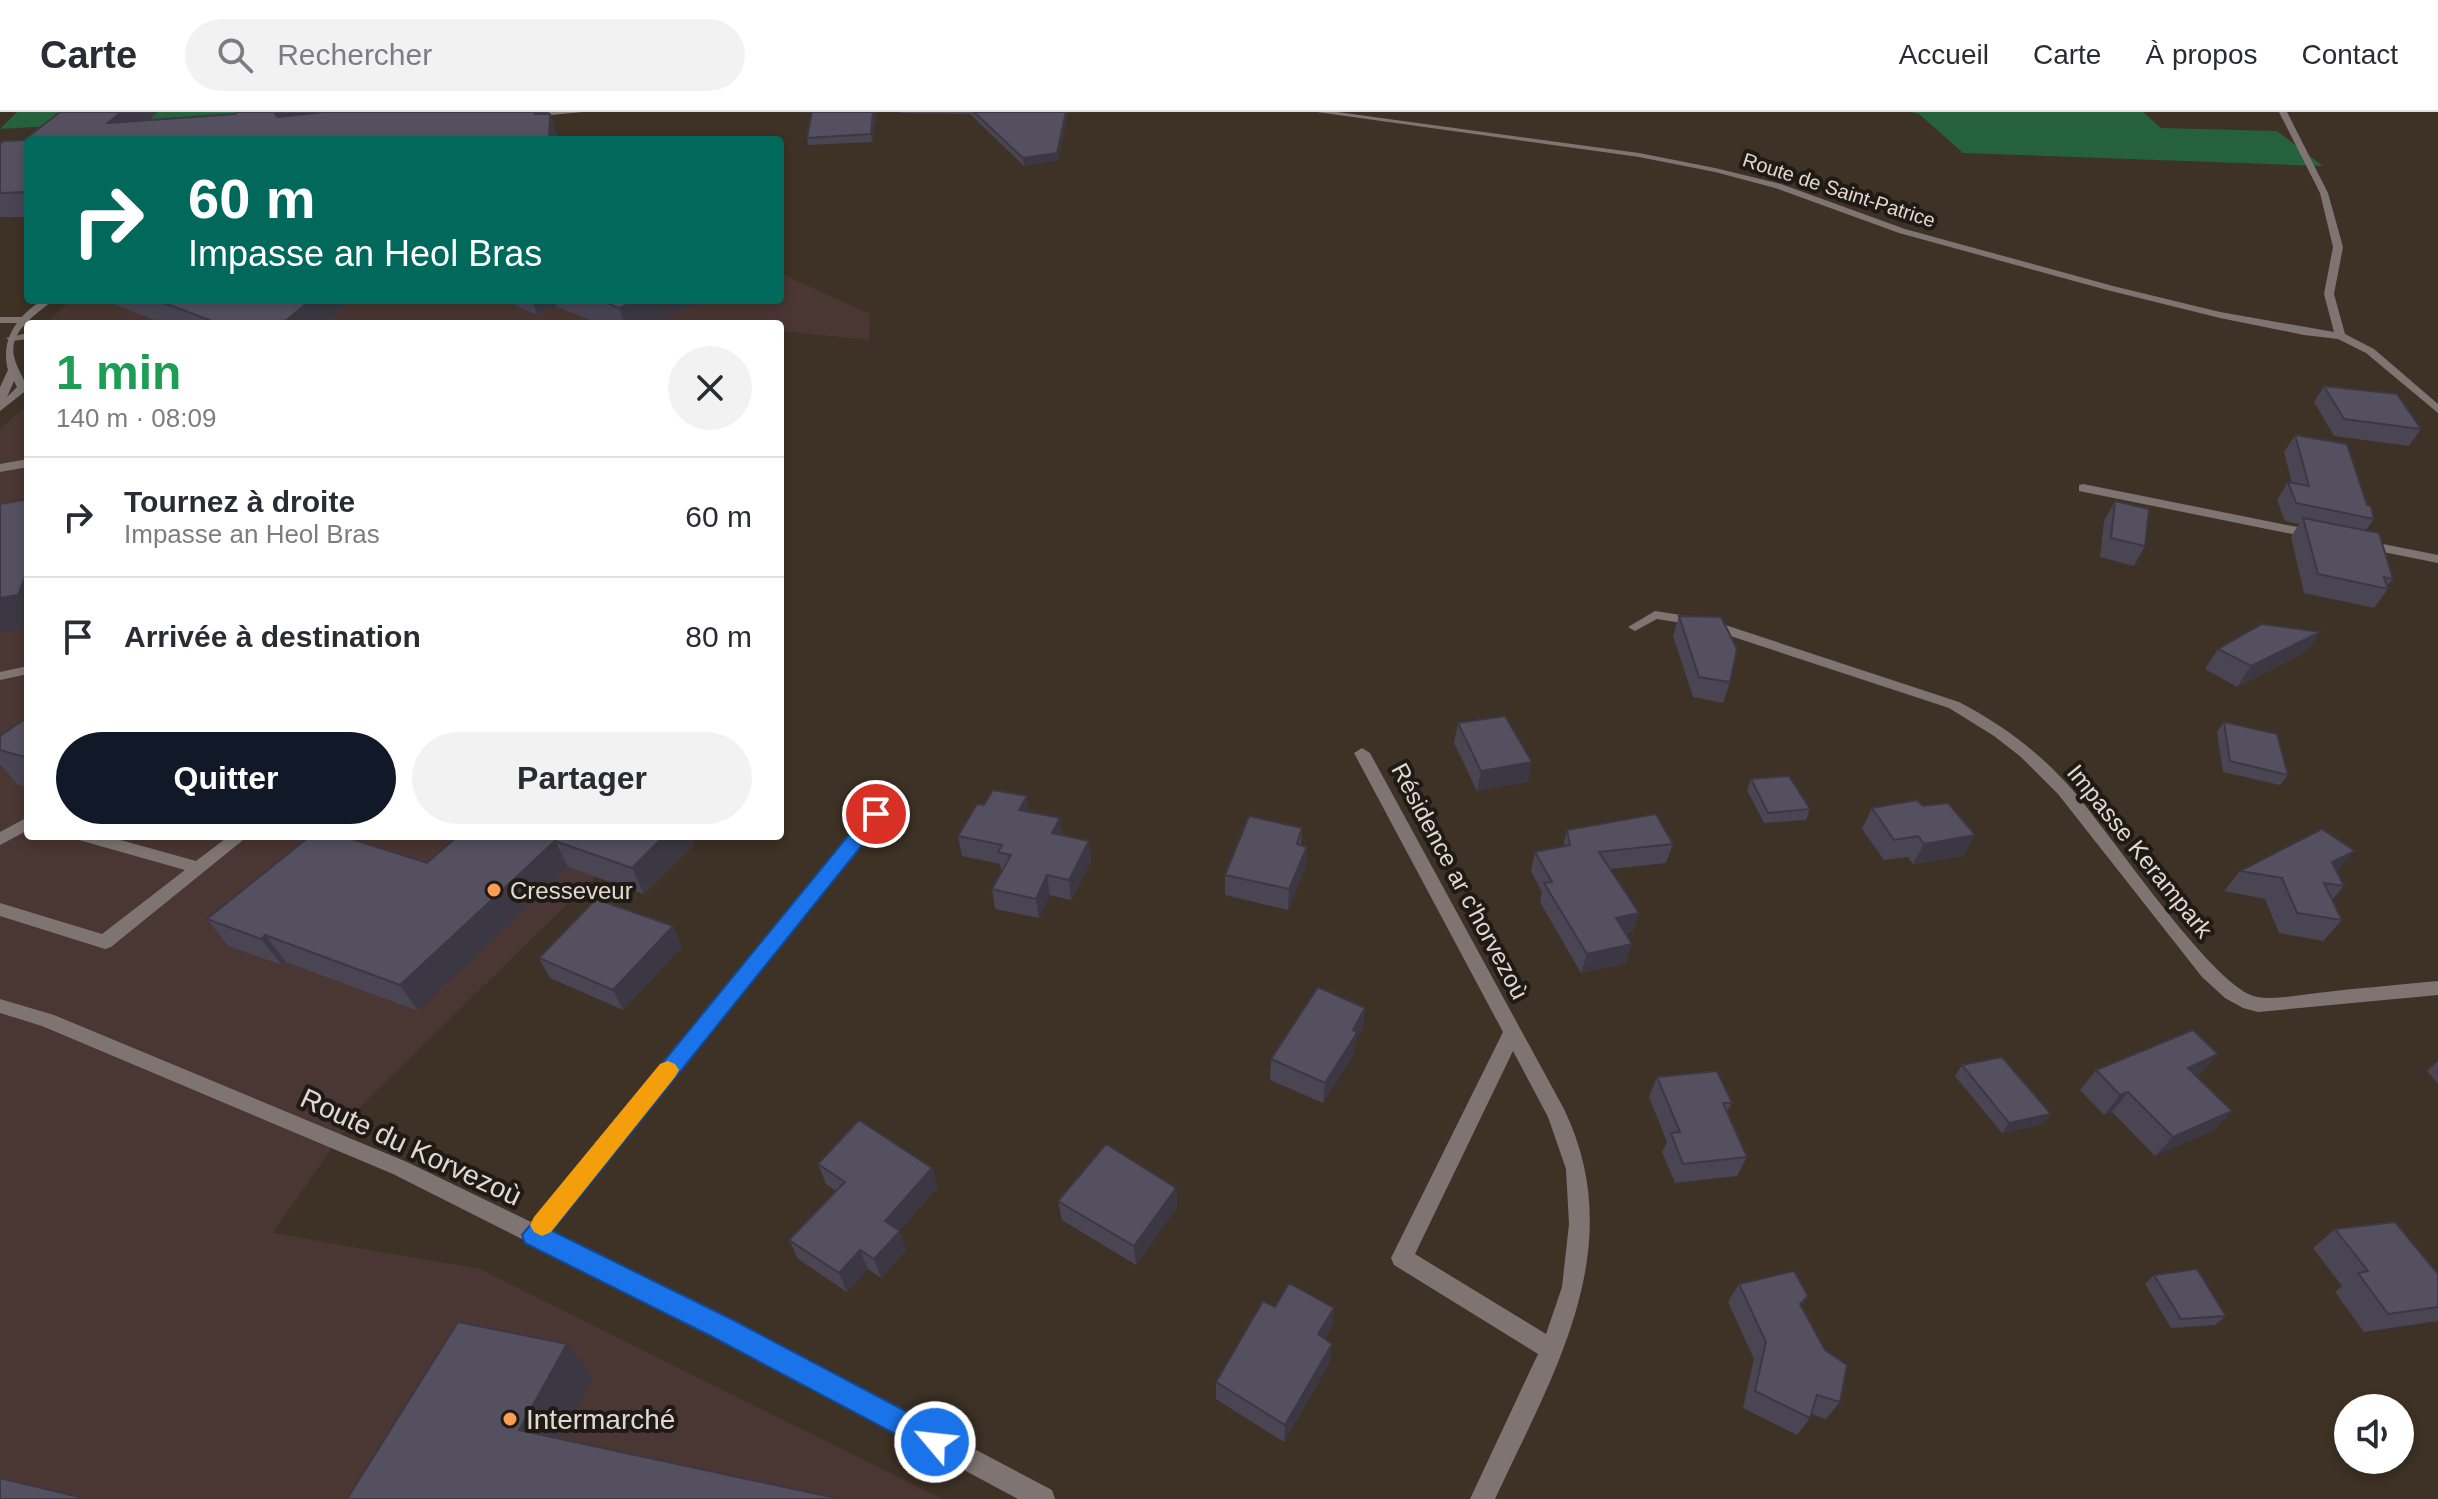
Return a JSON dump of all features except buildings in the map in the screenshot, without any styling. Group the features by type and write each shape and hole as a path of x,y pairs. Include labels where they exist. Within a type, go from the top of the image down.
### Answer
{"street":[{"path":"518,115 579,112"},
{"name":"Route de Saint-Patrice","path":"1321,112 1639,155 1715,170 1778,186 1902,231 2110,288 2220,315 2340,336"},
{"path":"2283,112 2324,193 2338,247 2329,294 2340,336 2370,351 2438,410"},
{"path":"0,408 23,388 8,351 11,338 22,320 43,304"},
{"path":"0,320 22,320"},
{"path":"11,338 24,336"},
{"path":"0,399 14,369"},
{"path":"0,468 24,464"},
{"path":"2083,488 2330,537"},
{"path":"2345,540 2438,559"},
{"name":"Impasse Kerampark","path":"1635,627 1655,615 1702,622 1954,705 1991,724 2025,750 2066,791 2191,953 2225,990 2249,1004 2438,988"},
{"path":"0,676 24,671"},
{"name":"Résidence ar c'horvezoù","path":"1362,753 1557,1115 1576,1169 1580,1224 1573,1287 1552,1350 1482,1499"},
{"path":"534,1235 876,814"},
{"path":"0,839 24,825"},
{"path":"99,840 198,868"},
{"path":"0,909 105,942 235,840"},
{"name":"Route du Korvezoù","path":"0,1006 47,1020 371,1156 720,1327 1043,1499"},
{"name":"Résidence ar c'horvezoù","path":"1512,1033 1402,1258 1552,1350"}],"shaded area":[{"path":"784,275 870,314 869,340 784,331 784,320 49,320 67,304 784,304"},
{"path":"24,408 24,840 633,840 361,1106 273,1233 480,1269 942,1499 0,1499 0,428"}],"green space":[{"path":"17,112 296,112 0,129"},
{"path":"1911,112 2143,112 2161,128 2277,131 2323,166 1963,153 1919,114"}],"slow traffic":[{"path":"542,1225 668,1070"}],"place":[{"name":"Cresseveur","path":"494,890"},
{"name":"Intermarché","path":"510,1419"}],"route":[{"path":"876,814 534,1235 720,1327 935,1442"}]}
